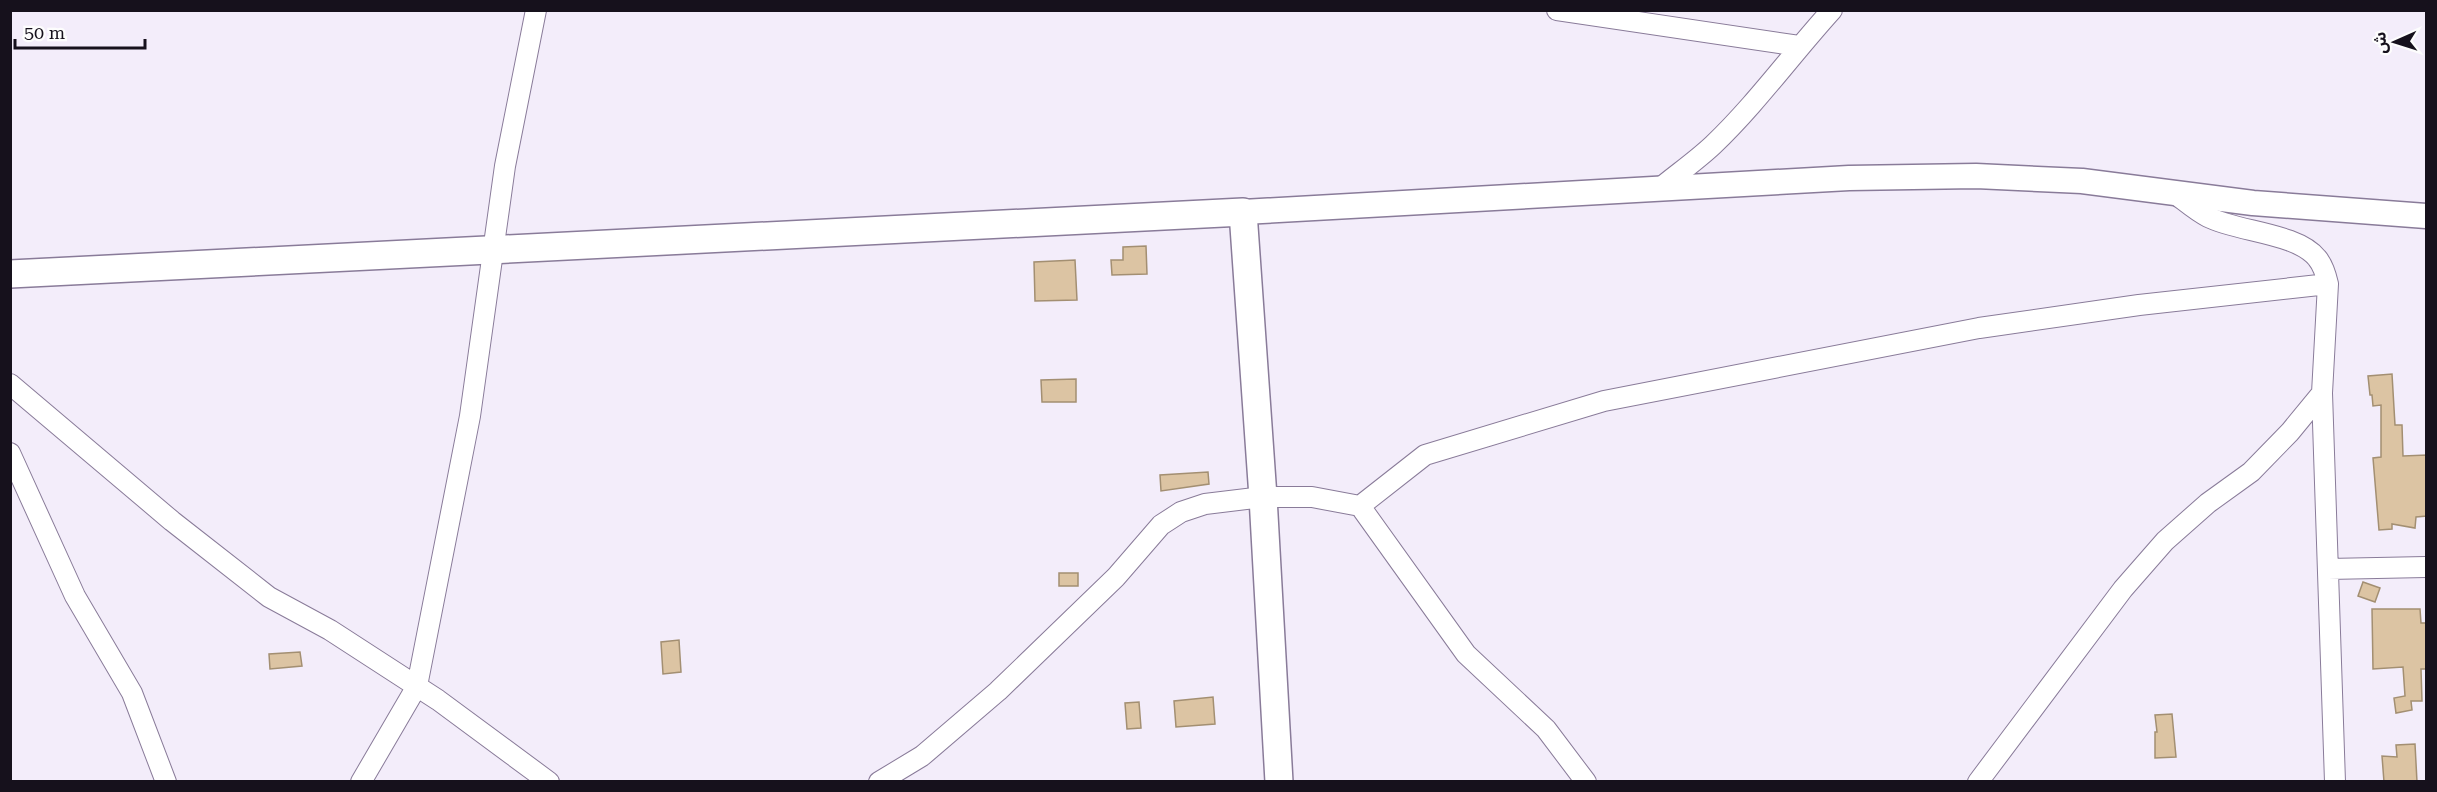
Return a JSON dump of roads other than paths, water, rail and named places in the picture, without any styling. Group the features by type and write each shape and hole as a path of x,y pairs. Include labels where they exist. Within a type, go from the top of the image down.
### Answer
{"main road":[{"path":"10,274 1243,212 1263,496 1279,782"}],"street":[{"path":"361,782 417,686 470,416 505,166 536,10"},
{"path":"1557,10 1799,46"},
{"path":"1659,189 1713,145 1763,91 1832,10"},
{"path":"1243,212 1850,178 1976,176 2082,181 2253,203 2427,216"},
{"path":"2174,193 2208,217 2244,230 2275,236 2300,246 2317,256 2324,269 2328,284 2322,393 2335,782"},
{"path":"1360,506 1425,455 1604,401 1979,328 2139,305 2328,284"},
{"path":"10,384 172,521 269,597 330,630 417,686 549,782"},
{"path":"1978,782 2123,589 2158,549 2208,503 2251,472 2290,432 2322,393"},
{"path":"10,453 75,596 132,693 166,782"},
{"path":"879,782 922,756 998,691 1116,577 1161,525 1181,512 1205,504 1263,496 1312,497 1360,506 1466,654 1546,729 1586,782"},
{"path":"2328,569 2427,567"}]}
